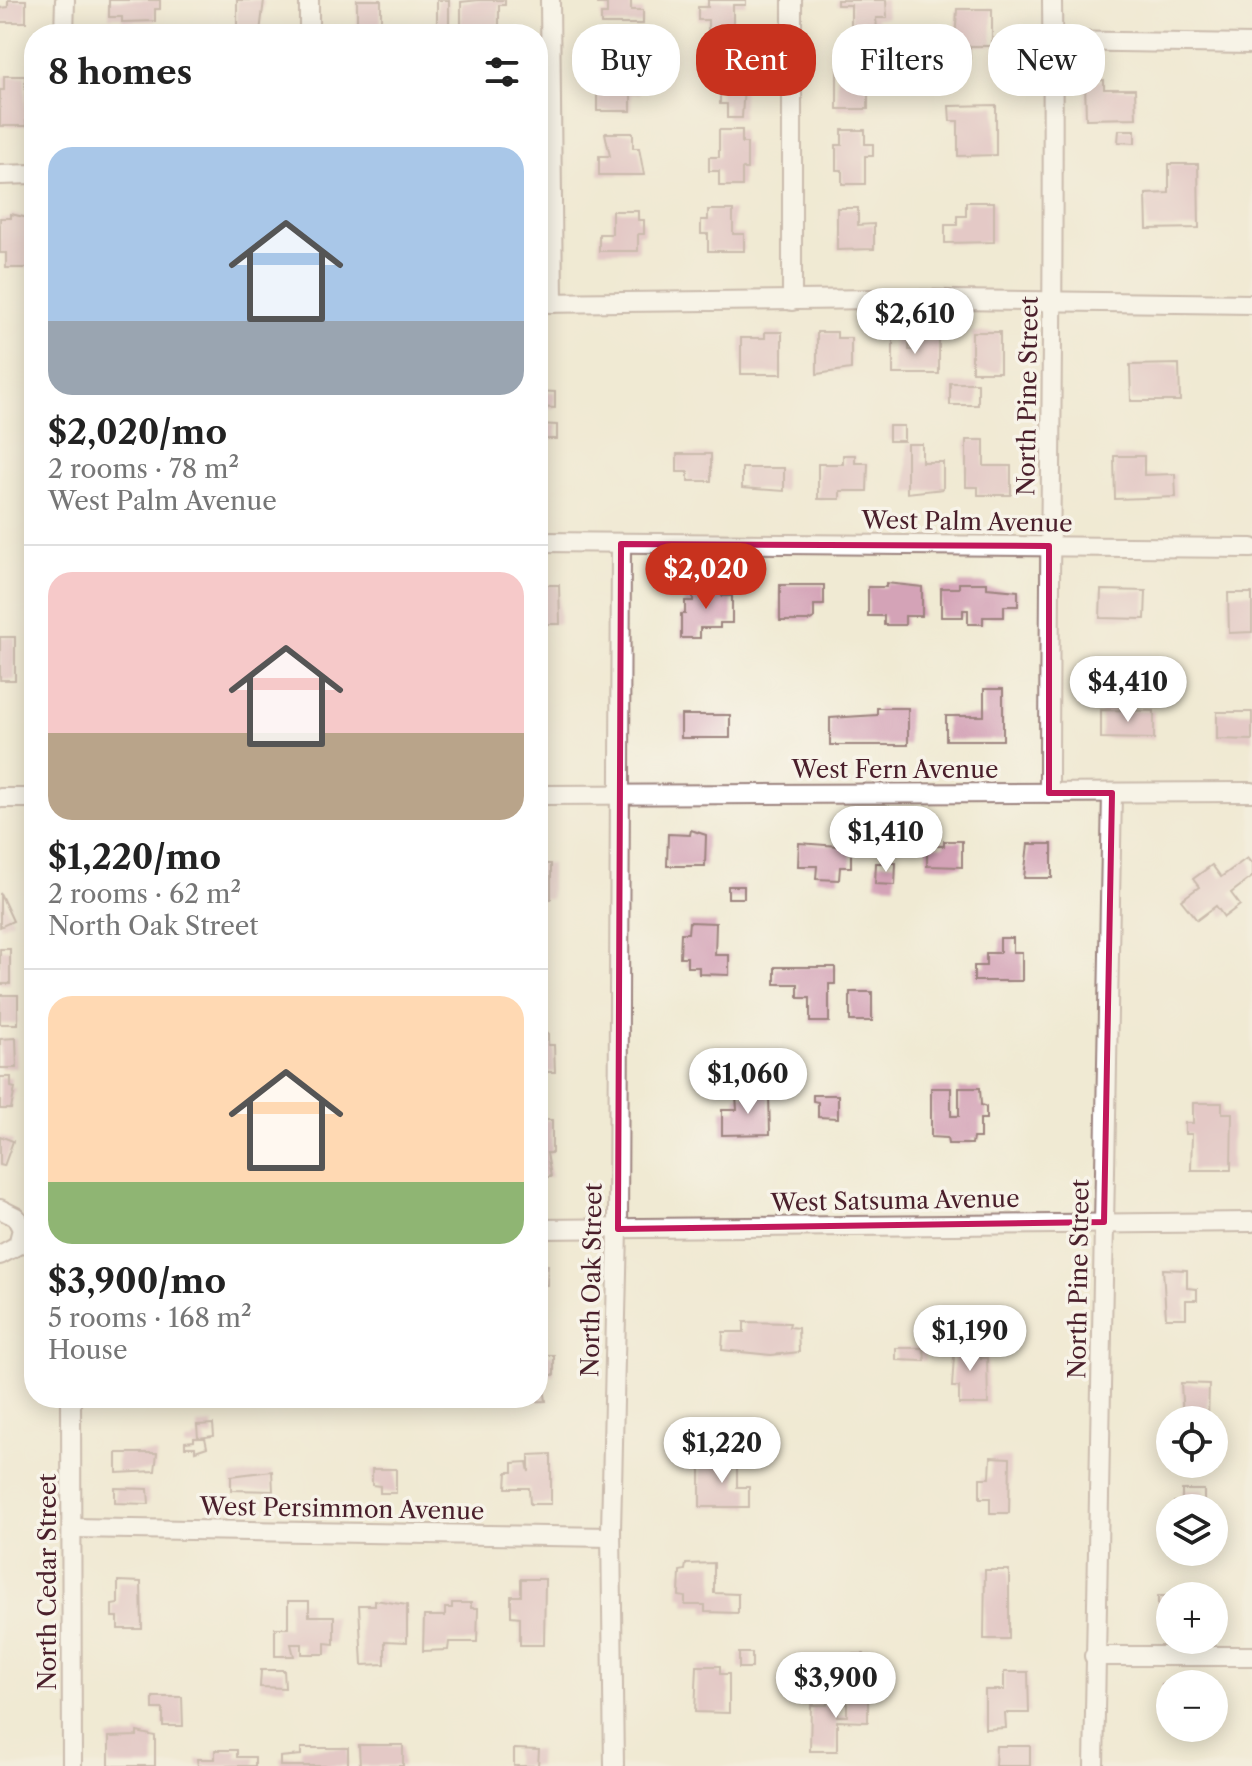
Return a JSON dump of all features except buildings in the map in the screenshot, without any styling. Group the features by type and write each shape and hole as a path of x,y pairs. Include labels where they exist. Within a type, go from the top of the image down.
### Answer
{"street":[{"path":"64,24 65,0"},
{"path":"309,0 309,24"},
{"path":"548,121 550,0"},
{"path":"792,0 792,301"},
{"name":"North Pine Street","path":"1052,0 1053,24"},
{"path":"1105,42 1252,44"},
{"name":"North Pine Street","path":"1049,793 1053,96"},
{"path":"0,175 24,174"},
{"path":"548,303 1054,301 1252,304"},
{"name":"West Palm Avenue","path":"548,542 1252,548"},
{"name":"North Oak Street","path":"614,1766 611,1537 618,1229 621,544"},
{"name":"West Fern Avenue","path":"548,795 1252,792"},
{"name":"North Pine Street","path":"1094,1766 1112,793"},
{"path":"0,798 24,798"},
{"path":"0,1209 16,1217 24,1229"},
{"name":"West Satsuma Avenue","path":"548,1229 1252,1222"},
{"path":"0,1255 13,1251 24,1239"},
{"name":"North Cedar Street","path":"71,1408 72,1766"},
{"name":"West Persimmon Avenue","path":"72,1528 611,1537"},
{"path":"1094,1656 1252,1656"}],"highlighted area":[{"path":"621,544 1049,546 1049,793 1112,793 1104,1222 618,1229"}]}
